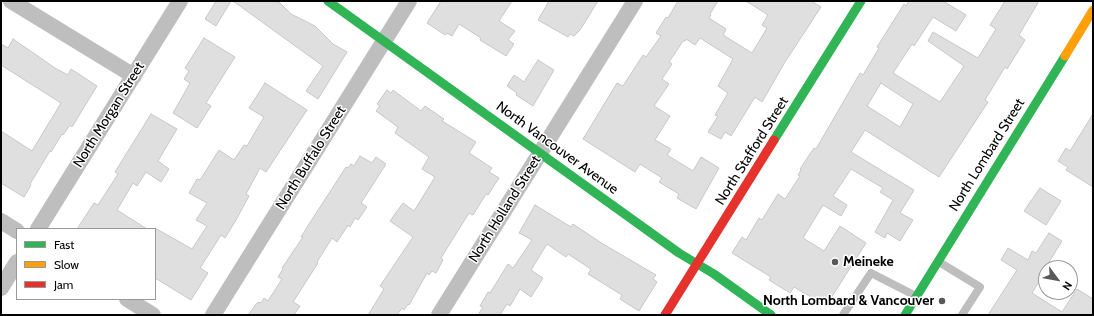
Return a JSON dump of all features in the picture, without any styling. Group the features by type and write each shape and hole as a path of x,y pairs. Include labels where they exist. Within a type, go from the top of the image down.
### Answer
{"street":[{"path":"11,1 134,76"},
{"name":"North Morgan Street","path":"39,228 180,1"},
{"name":"North Vancouver Avenue","path":"328,1 679,253 714,274 771,315"},
{"name":"North Buffalo Street","path":"212,315 409,1"},
{"name":"North Holland Street","path":"439,315 635,1"},
{"name":"North Stafford Street","path":"665,315 861,1"},
{"name":"North Lombard Street","path":"905,315 1093,10"},
{"path":"1,221 16,230"},
{"path":"1,288 16,264"},
{"path":"129,300 153,315"}],"lane":[{"path":"939,261 980,287 962,315"},
{"path":"842,315 871,274 917,296"}],"building":[{"path":"216,1 231,1 216,26 205,19"},
{"path":"233,1 276,1 291,14 315,26 333,44 347,52 318,99 306,91 323,66"},
{"path":"441,1 512,1 499,21 515,31 508,40 514,44 506,56 480,40 481,38 459,24 452,36 447,33 445,35 427,23"},
{"path":"549,1 598,1 580,30 574,36 570,34 568,37 538,20"},
{"path":"678,1 718,1 709,18 726,29 723,35 752,53 767,28 762,25 768,15 746,1 811,1 821,7 785,62 762,102 755,97 731,136 725,132 721,139 708,132 718,116 715,115 728,93 718,86 733,59 700,38 695,45 686,39 683,41 669,62 672,64 662,79 669,84 654,106 670,116 655,140 671,149 667,155 693,171 701,157 719,168 696,209 677,198 679,194 659,182 662,178 640,164 635,172 583,139 617,83 623,86 643,55 646,57 661,36 656,33 666,17 668,18"},
{"path":"909,1 943,1 966,15 956,31 933,17 914,46 912,44 893,73 940,102 964,66 928,41 933,32 978,58 996,29 990,25 1005,1 1039,1 1019,35 1025,40 1007,69 1005,67 985,100 988,102 939,177 865,130 851,152 914,190 900,213 913,220 900,241 887,233 885,238 875,232 893,200 880,192 883,188 851,169 833,196 847,205 841,216 823,205 803,238 824,251 840,226 866,243 826,306 794,287 790,293 769,280 771,277 732,253 742,237 746,240 759,218 762,220 778,194 785,199 800,176 798,175 801,170 800,169 814,148 816,149 860,73 863,75 879,48 877,47 904,4 906,6","holes":["881,83 913,104 900,127 867,106"]},
{"path":"204,38 235,57 206,103 211,106 197,128 173,113 190,83 184,79 189,71 185,68"},
{"path":"13,39 55,68 68,75 71,69 97,86 72,127 70,125 63,135 62,134 51,152 50,151 24,197 1,183 1,131 32,151 61,103 1,65 1,44 8,48"},
{"path":"538,60 554,70 533,106 516,95 517,93 507,86 514,75 524,82"},
{"path":"265,83 307,110 266,172 260,168 246,194 249,196 236,220 225,238 221,235 200,268 208,273 191,300 156,279 156,229 192,249 207,226 196,220 207,203 189,193 197,179 200,180 219,150 234,160 244,145 247,146 264,117 249,108"},
{"path":"387,90 391,93 393,90 421,111 425,106 444,119 442,121 476,142 469,153 492,168 489,172 499,178 488,195 486,194 473,215 469,213 441,258 443,260 436,273 432,271 429,275 427,273 409,305 408,304 404,310 402,308 397,315 368,315 384,289 380,286 413,237 390,221 403,203 414,211 435,177 422,169 429,157 395,133 398,127 376,111 380,106 377,104"},
{"path":"151,114 177,129 158,161 169,169 161,182 146,172 137,186 133,183 117,210 145,228 78,228 94,203 98,205 118,174 115,172"},
{"path":"1093,114 1093,187 1066,170 1068,167 1058,161 1066,148 1070,151"},
{"path":"360,156 372,163 376,157 386,164 361,203 367,207 358,220 355,218 350,227 348,225 337,242 332,238 317,262 318,263 293,302 300,306 294,315 248,315 257,303 262,302 264,298 268,301 282,279 278,277 283,269 282,268 303,237 301,237 309,224 346,167 348,168 351,164 354,166"},
{"path":"1040,188 1061,201 1046,225 1024,211"},
{"path":"535,205 571,227 573,224 603,244 656,275 653,279 657,282 639,311 620,299 622,295 588,274 591,269 568,254 566,257 547,244 531,270 543,278 531,297 520,289 510,306 507,304 500,315 478,315 483,307 480,306 488,292 490,293 508,264 513,268 532,240 519,233"},
{"path":"1049,233 1062,241 1050,260 1038,260 1038,283 1032,293 1038,297 1038,300 1043,300 1062,312 1070,300 1078,300 1078,290 1093,299 1093,315 988,315 1017,270 1001,260 1008,248 1028,260 1032,251 1036,253"}],"traffic: fast":[{"path":"328,1 679,253 714,274 771,315"},
{"path":"774,140 861,1"},
{"path":"905,315 1065,56"}],"traffic: slow":[{"path":"1065,56 1093,10"}],"traffic: jam":[{"path":"665,315 774,140"}],"place":[{"name":"Meineke","path":"835,262"},
{"name":"North Lombard & Vancouver","path":"942,301"}]}
